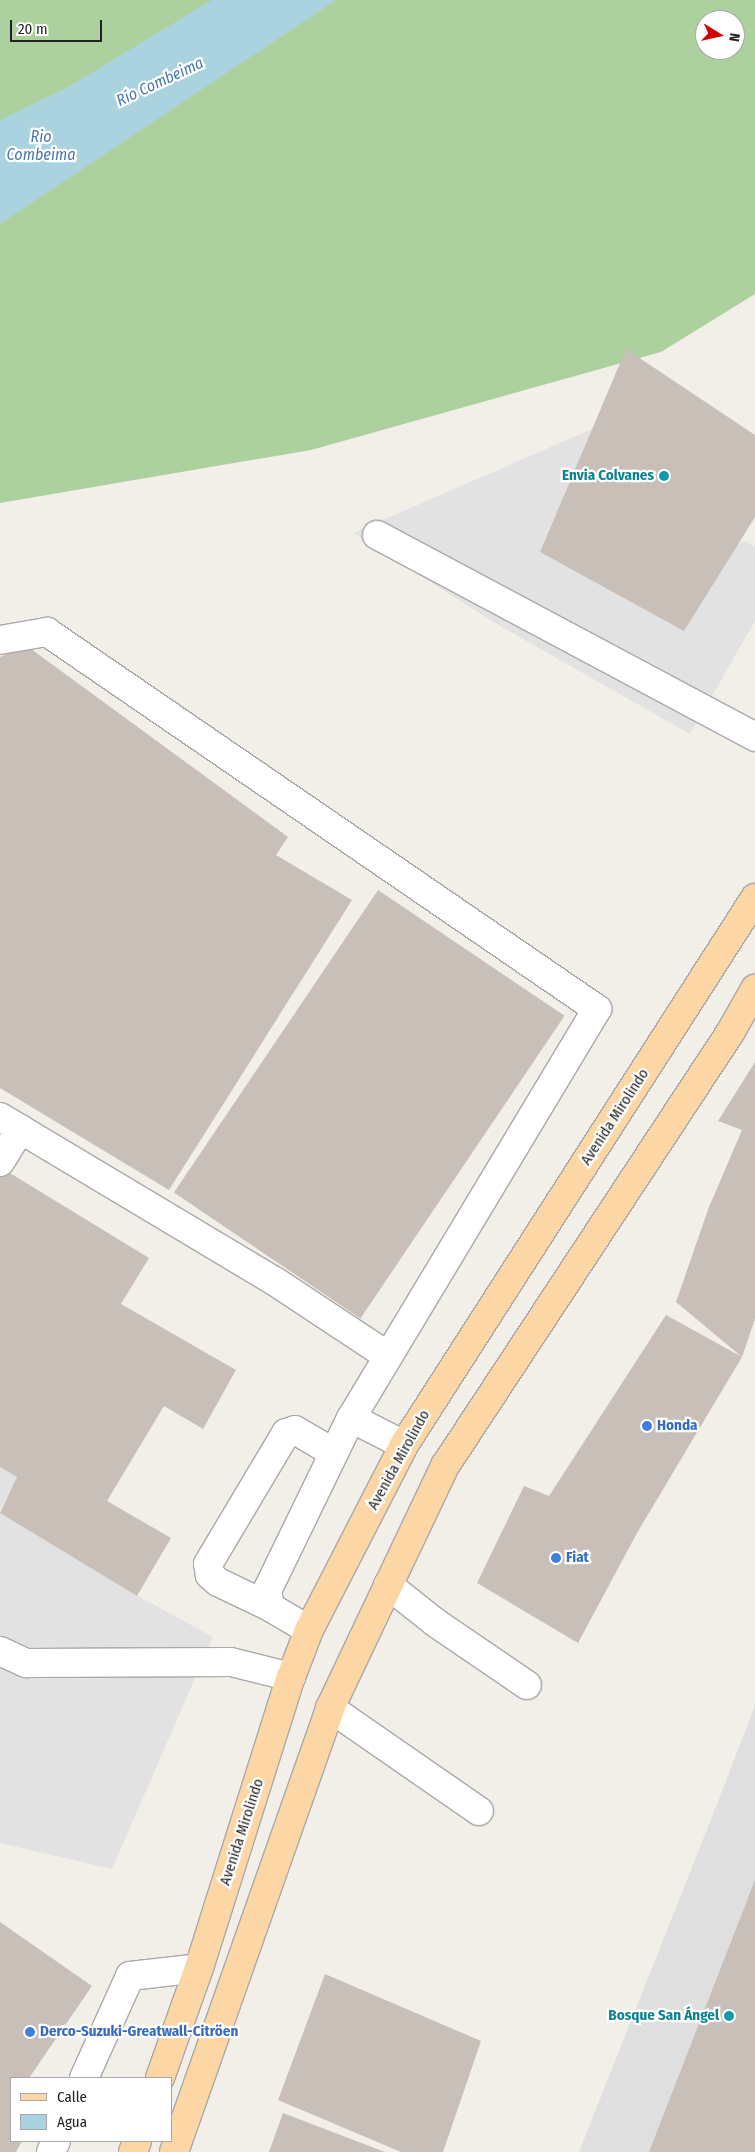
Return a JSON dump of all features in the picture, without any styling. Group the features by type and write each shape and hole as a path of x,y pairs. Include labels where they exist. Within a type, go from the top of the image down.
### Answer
{"main road":[{"name":"Avenida Mirolindo","path":"160,2077 199,1968 291,1677 309,1630 404,1446 755,898"},
{"path":"174,2152 330,1708 445,1466 724,1041 755,989"}],"street":[{"path":"378,536 755,737"},
{"path":"0,640 47,632 597,1009 351,1418 267,1591 270,1607"},
{"path":"0,1162 10,1123 276,1282 388,1356"},
{"path":"351,1418 404,1446"},
{"path":"309,1630 270,1607 218,1582 210,1575 208,1564 286,1432 295,1430 334,1453"},
{"path":"388,1585 436,1623 527,1685"},
{"path":"0,1651 26,1663 231,1662 291,1677"},
{"path":"330,1708 479,1811"},
{"path":"84,2077 130,1976 199,1968"}],"shaded area":[{"path":"592,429 540,552 684,630 736,544 745,541 755,547 755,621 690,734 495,623 353,533"},
{"path":"0,1467 17,1477 0,1511"},
{"path":"0,1513 127,1590 213,1637 112,1869 0,1843"},
{"name":"Bosque San Ángel","path":"755,1705 755,2152 579,2152 723,1789"}],"green space":[{"path":"0,0 755,0 755,294 661,352 311,450 0,503"}],"water":[{"name":"Rio Combeima","path":"212,0 336,0 0,224 0,120 68,87"}],"building":[{"name":"Envia Colvanes","path":"626,349 755,435 755,517 684,631 540,552"},
{"path":"27,646 288,837 276,855 352,900 169,1190 0,1088 0,657"},
{"path":"378,890 565,1016 360,1318 174,1193"},
{"path":"755,1062 755,1319 742,1357 676,1302 709,1207 742,1130 718,1121"},
{"path":"0,1167 149,1258 121,1304 236,1370 203,1429 164,1406 107,1501 171,1538 137,1596 0,1513 17,1477 0,1467"},
{"path":"666,1315 742,1357 637,1533 578,1643 477,1583 524,1486 549,1496"},
{"name":"Bosque San Ángel","path":"755,1880 755,2152 649,2152"},
{"name":"Derco-Suzuki-Greatwall-Citröen","path":"0,1922 92,1986 30,2077 10,2077 10,2142 21,2142 16,2152 0,2152"},
{"path":"325,1974 481,2041 443,2152 401,2152 278,2100"},
{"path":"283,2113 385,2152 269,2152"}],"place":[{"name":"Envia Colvanes","path":"664,476"},
{"name":"Honda","path":"647,1426"},
{"name":"Fiat","path":"556,1558"},
{"name":"Bosque San Ángel","path":"729,2016"},
{"name":"Derco-Suzuki-Greatwall-Citröen","path":"30,2032"}],"water label":[{"name":"Río Combeima","path":"160,82"}]}
